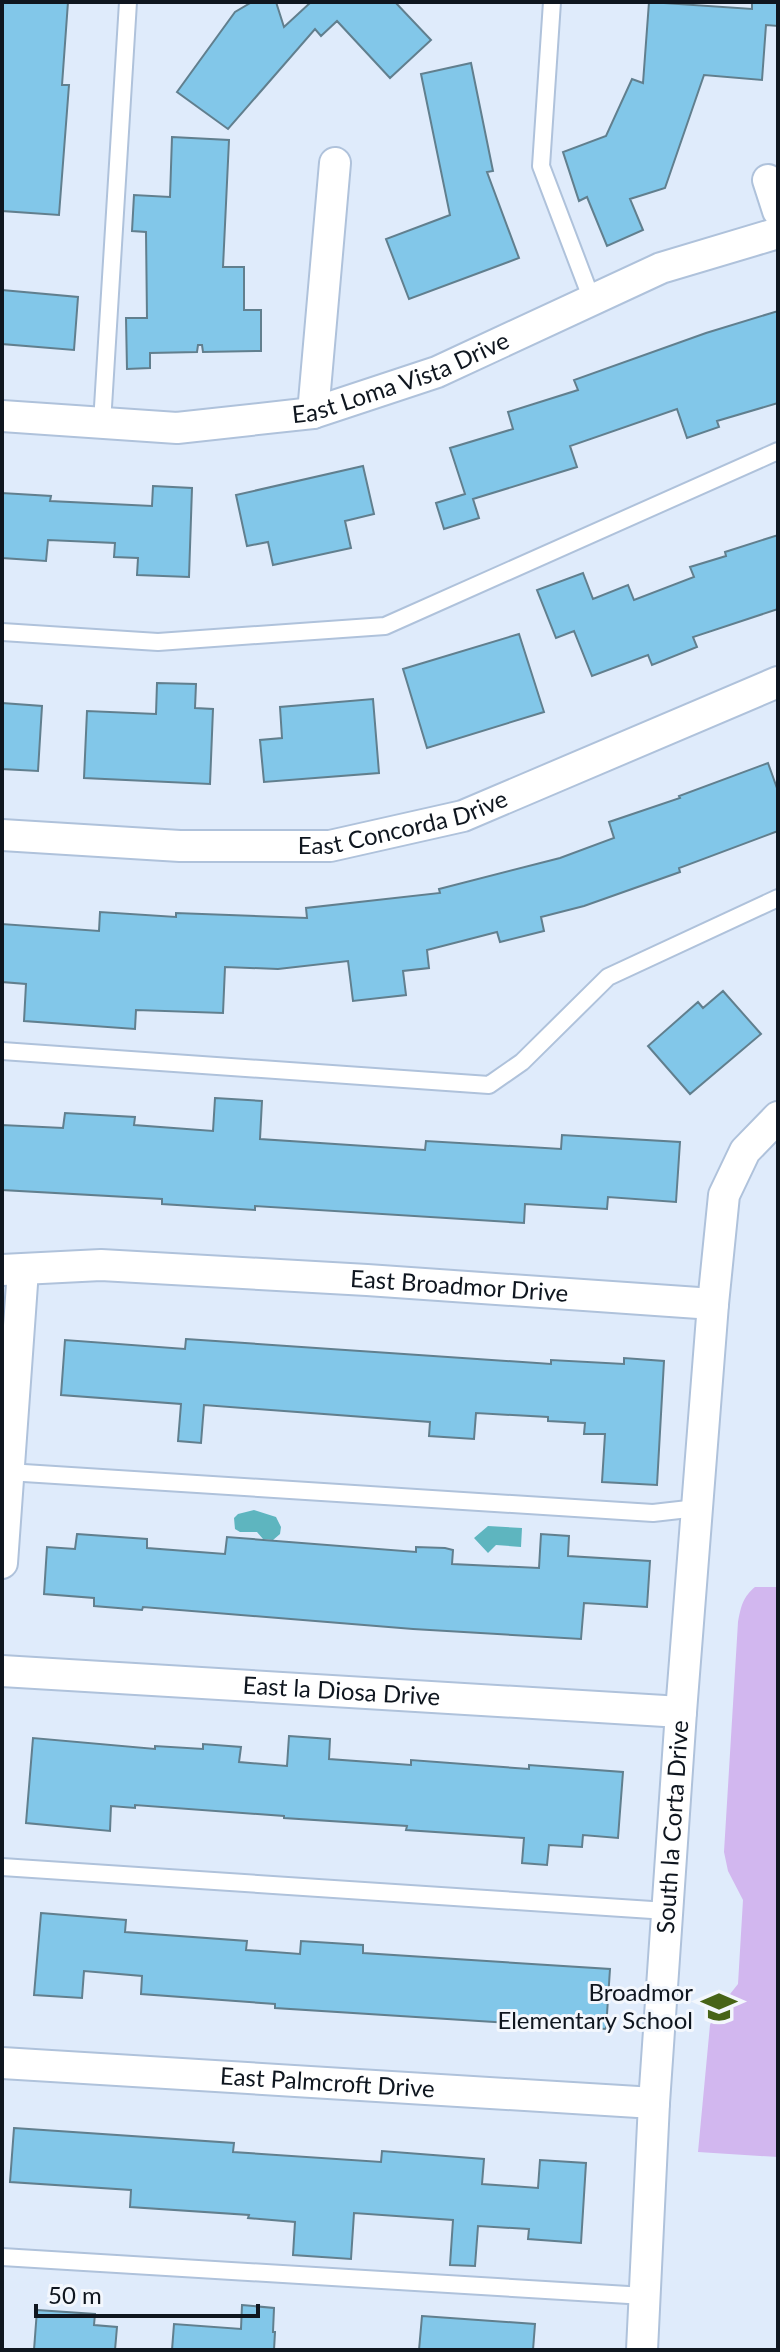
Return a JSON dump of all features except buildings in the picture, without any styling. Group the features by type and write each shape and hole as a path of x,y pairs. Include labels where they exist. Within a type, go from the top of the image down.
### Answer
{"street":[{"path":"313,413 335,163"},
{"path":"768,180 778,211"},
{"name":"East Loma Vista Drive","path":"2,416 177,428 313,413 437,372 661,268 778,233"},
{"name":"East Concorda Drive","path":"2,835 180,846 330,846 463,816 778,682"},
{"path":"713,1304 724,1195 745,1151 778,1117"},
{"name":"East Broadmor Drive","path":"12,1270 101,1265 713,1304"},
{"path":"2,1563 8,1472 12,1270"},
{"name":"South la Corta Drive","path":"642,2350 667,1911 713,1304"},
{"name":"East la Diosa Drive","path":"2,1671 681,1712"},
{"name":"East Palmcroft Drive","path":"2,2063 654,2103"}],"lane":[{"path":"102,423 128,2"},
{"path":"552,2 541,166 592,300"},
{"path":"2,632 158,642 385,626 778,451"},
{"path":"2,1051 489,1085 522,1062 608,977 778,898"},
{"path":"8,1472 653,1513 697,1508"},
{"path":"2,1867 667,1911"},
{"path":"2,2257 645,2296"}],"shaded area":[{"path":"755,1587 778,1587 778,2157 698,2152 710,2025 715,2013 738,1984 743,1900 728,1871 724,1852 738,1622 743,1602"}],"water":[{"path":"254,1510 276,1517 281,1527 280,1534 273,1540 263,1539 257,1532 235,1529 234,1518 238,1514"},
{"path":"488,1526 522,1528 521,1547 496,1545 488,1553 474,1538"}],"place":[{"name":"Broadmor Elementary School","path":"719,2007"}]}
